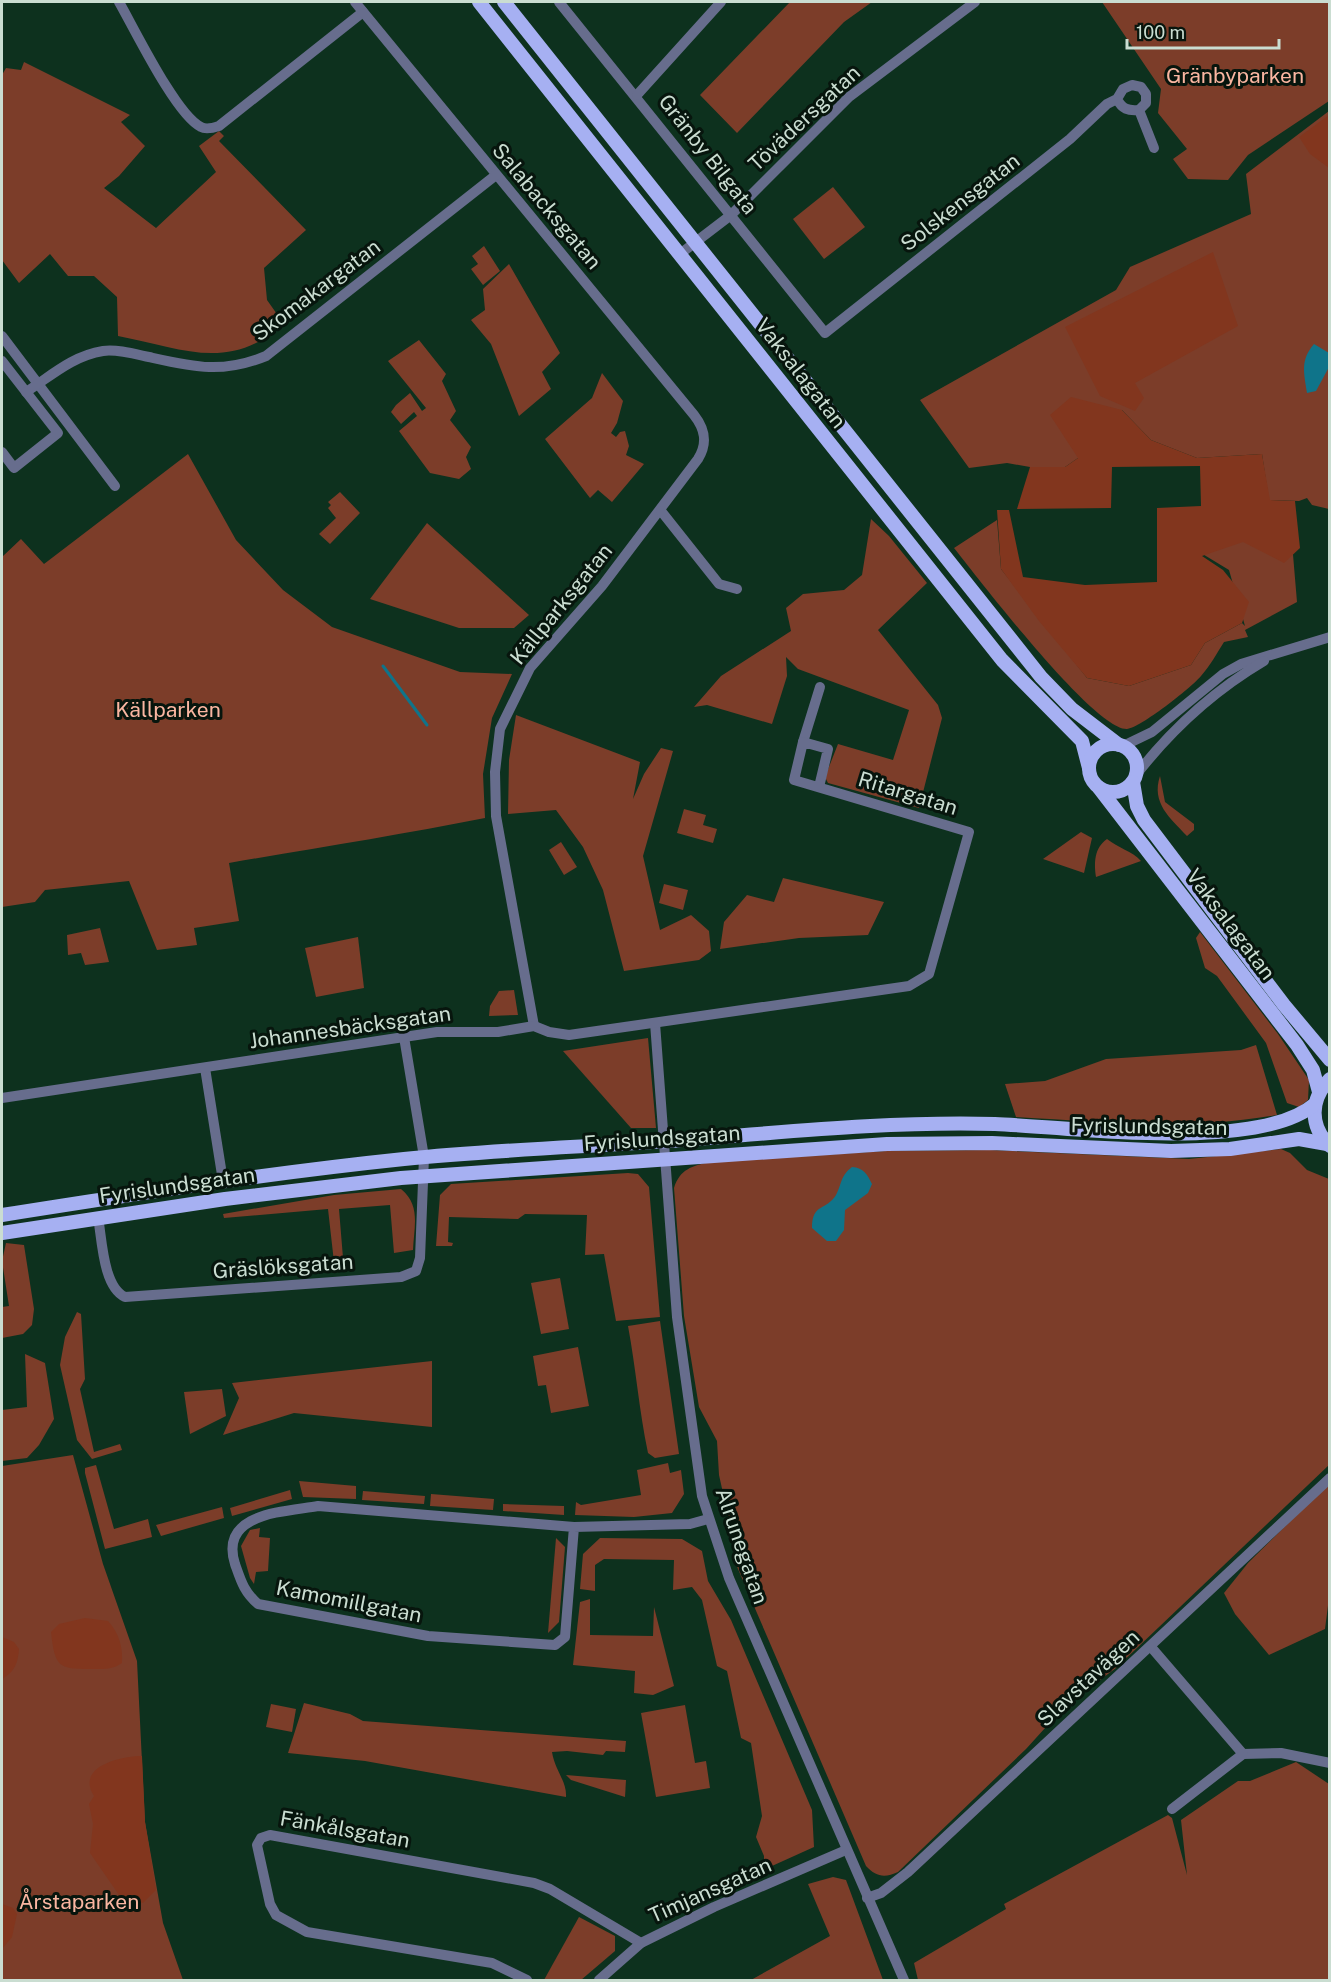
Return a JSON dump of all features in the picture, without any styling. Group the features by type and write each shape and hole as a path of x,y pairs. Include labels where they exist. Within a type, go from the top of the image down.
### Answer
{"main road":[{"name":"Vaksalagatan","path":"504,2 1041,677 1072,709 1121,746"},
{"name":"Vaksalagatan","path":"482,6 1002,660 1082,741 1089,768"},
{"path":"1112,744 1121,746 1134,756 1134,778 1117,792 1099,788 1089,768 1093,754 1098,749 1112,744"},
{"name":"Vaksalagatan","path":"1134,778 1137,806 1144,819 1284,1005 1329,1060"},
{"name":"Vaksalagatan","path":"1099,788 1298,1045 1313,1070 1318,1130 1328,1145"},
{"path":"1317,1098 1329,1079"},
{"name":"Fyrislundsgatan","path":"2,1215 223,1180 424,1157 877,1125 994,1124 1170,1134 1202,1132 1277,1124 1302,1114 1317,1098"},
{"name":"Fyrislundsgatan","path":"2,1233 225,1199 426,1176 889,1144 992,1143 1171,1151 1230,1149 1299,1139 1328,1145"}],"street":[{"path":"119,2 171,94 196,124 207,129 219,126 363,12"},
{"name":"Salabacksgatan","path":"355,2 699,421 705,438"},
{"path":"482,6 499,2"},
{"name":"Gränby Bilgata","path":"560,2 637,95 825,333"},
{"path":"637,95 721,2"},
{"name":"Tövädersgatan","path":"680,254 731,215 849,97 959,7 975,2"},
{"name":"Solskensgatan","path":"825,333 1070,139 1107,104 1117,99 1123,89 1132,85 1141,87 1146,94 1146,103 1139,110 1154,148"},
{"path":"1117,99 1121,107 1130,111 1139,110"},
{"name":"Skomakargatan","path":"26,392 78,358 105,351 209,369 240,365 266,356 496,175"},
{"path":"2,336 115,486"},
{"path":"2,361 58,433 14,468 2,452"},
{"name":"Källparksgatan","path":"534,1026 496,816 495,772 500,729 530,668 602,586 661,511 701,454 705,438"},
{"path":"661,511 719,584 737,589"},
{"path":"1121,746 1152,732 1223,674 1241,664 1329,637"},
{"path":"1134,778 1174,731 1231,684 1277,653"},
{"name":"Ritargatan","path":"820,687 794,780 969,832 929,974 916,982"},
{"path":"803,742 828,748 819,787"},
{"name":"Johannesbäcksgatan","path":"2,1098 437,1032 498,1032 534,1026 549,1032 568,1035 909,986 916,982"},
{"name":"Alrunegatan","path":"655,1023 677,1317 695,1454 708,1519 729,1578 904,1980"},
{"name":"Gräslöksgatan","path":"98,1217 110,1281 118,1294 124,1297 400,1277 416,1271 419,1266 426,1176 404,1037"},
{"path":"205,1068 223,1180"},
{"name":"Slavstavägen","path":"867,1899 881,1893 908,1872 1329,1479"},
{"name":"Kamomillgatan","path":"574,1527 565,1637 555,1645 428,1636 258,1604 246,1593 231,1550 234,1533 248,1521 318,1506 574,1527 690,1524 708,1519"},
{"path":"1150,1647 1243,1755"},
{"path":"1172,1809 1243,1755 1281,1753 1329,1763"},
{"name":"Fänkålsgatan","path":"527,1980 492,1963 307,1932 276,1915 270,1904 256,1845 261,1838 270,1835 534,1882 550,1888 642,1943"},
{"name":"Timjansgatan","path":"599,1980 642,1943 714,1907 846,1850"}],"green space":[{"path":"790,2 872,2 844,22 737,133 700,95"},
{"name":"Gränbyparken","path":"1102,2 1329,2 1329,101 1248,155 1228,180 1188,179 1173,159 1187,149 1158,113 1161,89"},
{"path":"24,62 130,115 121,122 145,146 119,176 104,188 156,228 216,172 199,146 219,131 224,136 219,141 306,230 264,268 267,300 284,324 263,339 243,348 204,353 184,350 118,336 117,297 94,276 68,276 50,254 19,283 2,260 2,75 6,68 21,70"},
{"path":"1329,111 1329,509 1312,505 1307,498 1299,501 1269,500 1262,454 1197,458 1151,440 1122,410 1078,458 1065,467 1030,467 1007,463 969,468 920,400 1116,290 1130,267 1251,214 1246,174"},
{"path":"833,187 865,227 824,259 793,219"},
{"path":"484,246 500,271 483,285 471,269 478,264 472,256"},
{"path":"509,264 560,353 542,372 551,389 519,416 491,344 471,320 485,310 483,289"},
{"path":"419,340 446,374 442,381 456,411 450,420 471,447 466,457 471,469 459,479 430,473 399,431 417,416 414,412 401,424 391,412 410,393 422,411 426,408 388,361"},
{"path":"602,373 623,401 617,423 611,433 616,437 620,432 625,431 629,446 626,455 644,464 612,502 598,490 590,498 545,439 592,398"},
{"name":"Källparken","path":"188,454 236,540 283,590 332,627 460,672 512,674 492,718 483,774 485,818 229,863 239,921 194,928 197,945 157,950 129,881 45,890 35,902 2,907 2,557 21,539 44,564"},
{"path":"340,492 360,513 330,544 319,534 336,518 328,508 331,505 328,502"},
{"path":"871,519 889,536 927,583 878,630 938,705 942,718 919,808 828,783 825,777 838,744 893,760 909,710 798,669 786,657 787,676 772,724 707,705 694,707 721,676 791,631 786,608 803,594 844,590 862,575"},
{"path":"1290,519 1297,602 1245,630 1248,637 1224,642 1195,682 1143,722 1127,729 1111,723 1064,680 954,548 997,520 1001,569 1087,678 1129,686 1191,665 1205,643 1242,623 1245,626 1229,570 1196,550"},
{"path":"427,523 529,615 514,628 459,628 370,599"},
{"path":"516,715 640,762 633,799 644,774 661,748 673,751 643,856 660,930 691,915 709,931 711,951 699,960 624,971 603,890 583,847 556,810 508,814 509,760"},
{"path":"1160,776 1165,802 1194,824 1194,830 1187,836 1160,802 1158,786"},
{"path":"684,809 706,815 703,825 717,829 713,843 677,833"},
{"path":"1081,832 1092,838 1084,873 1043,859"},
{"path":"1107,839 1141,861 1096,877 1096,856"},
{"path":"561,842 577,867 564,875 549,850"},
{"path":"783,878 884,902 868,935 799,938 720,949 724,922 747,895 774,902"},
{"path":"664,884 688,890 683,910 659,903"},
{"path":"100,928 109,962 85,965 81,953 68,955 67,935"},
{"path":"1200,932 1278,1034 1309,1080 1308,1100 1299,1107 1287,1103 1266,1043 1217,976 1205,968 1196,938"},
{"path":"358,937 364,988 316,997 305,948"},
{"path":"514,990 518,1015 489,1016 490,1006 499,991"},
{"path":"648,1038 656,1128 631,1128 563,1051"},
{"path":"1256,1045 1277,1115 1244,1120 1179,1124 1016,1117 1005,1084 1045,1081 1106,1059 1241,1050"},
{"path":"1281,1149 1290,1153 1307,1170 1329,1179 1329,1465 1116,1668 1065,1706 1026,1749 898,1872 885,1876 873,1872 866,1866 735,1562 731,1529 719,1475 717,1441 699,1407 684,1316 674,1188 680,1176 688,1169 710,1162 886,1151 990,1150 1189,1159"},
{"path":"638,1174 649,1187 660,1317 616,1321 604,1254 585,1255 587,1215 525,1214 518,1219 449,1217 448,1242 453,1243 452,1246 436,1246 440,1195 451,1184"},
{"path":"401,1189 414,1209 413,1250 394,1253 390,1205 339,1209 344,1270 335,1271 328,1209 224,1218 223,1214 334,1195"},
{"path":"6,1243 24,1245 34,1309 32,1325 23,1334 2,1338 2,1307 9,1306 2,1261"},
{"path":"560,1278 569,1329 541,1334 531,1283"},
{"path":"77,1312 81,1314 85,1379 80,1389 94,1452 120,1444 122,1450 92,1459 77,1440 60,1365 65,1337"},
{"path":"660,1321 679,1454 655,1458 648,1453 628,1326"},
{"path":"578,1347 589,1406 551,1413 546,1385 538,1386 533,1356"},
{"path":"25,1354 45,1363 54,1419 39,1445 27,1458 2,1461 2,1410 27,1407"},
{"path":"432,1361 432,1427 294,1413 223,1435 239,1398 232,1383"},
{"path":"222,1389 226,1416 190,1434 184,1392"},
{"name":"Årstaparken","path":"73,1455 103,1564 137,1661 145,1822 163,1923 183,1980 2,1980 2,1466"},
{"path":"668,1463 670,1473 681,1470 684,1494 672,1513 634,1517 575,1515 576,1502 581,1505 641,1495 637,1470"},
{"path":"96,1465 114,1529 148,1519 152,1537 105,1549 85,1473 85,1468"},
{"path":"299,1481 356,1486 356,1499 303,1497"},
{"path":"1329,1483 1330,1590 1325,1629 1269,1655 1235,1614 1224,1593 1248,1563"},
{"path":"290,1490 292,1499 232,1516 230,1508"},
{"path":"363,1491 425,1496 424,1504 362,1500"},
{"path":"431,1494 494,1499 493,1510 430,1506"},
{"path":"503,1504 564,1506 564,1515 503,1511"},
{"path":"222,1507 224,1518 161,1536 156,1525"},
{"path":"260,1528 259,1537 270,1538 268,1571 256,1572 254,1584 250,1578 241,1546 250,1530"},
{"path":"556,1538 565,1547 559,1622 548,1633"},
{"path":"600,1538 682,1539 702,1551 708,1581 731,1620 812,1810 814,1847 714,1892 710,1886 764,1861 756,1837 762,1816 751,1743 741,1738 727,1671 717,1666 702,1600 692,1587 673,1590 674,1560 604,1559 595,1565 595,1591 580,1589 583,1554"},
{"path":"590,1599 590,1635 653,1636 654,1607 674,1686 653,1695 634,1693 635,1671 573,1665 580,1602"},
{"path":"304,1703 350,1714 363,1721 626,1741 625,1752 606,1751 603,1755 567,1751 552,1752 565,1786 566,1797 365,1761 288,1753"},
{"path":"271,1704 296,1709 292,1732 266,1727"},
{"path":"685,1705 695,1763 706,1761 710,1788 656,1797 641,1713"},
{"path":"1296,1762 1329,1784 1329,1980 918,1980 914,1963 1006,1909 1004,1904 1168,1815 1172,1818 1187,1875 1181,1820 1238,1781 1250,1781"},
{"path":"566,1775 626,1780 625,1797 571,1780"},
{"path":"833,1877 846,1880 883,1980 751,1980 830,1936 808,1884"},
{"path":"579,1917 615,1936 615,1951 581,1980 544,1980"}],"shaded area":[{"path":"1329,115 1329,168 1310,154 1299,137"},
{"path":"1213,252 1238,326 1135,383 1144,398 1135,411 1100,396 1065,327"},
{"path":"1071,397 1122,410 1151,440 1197,458 1262,454 1270,500 1295,501 1300,548 1284,563 1243,542 1202,556 1223,570 1249,602 1242,623 1205,643 1191,665 1129,686 1087,678 1039,621 1001,569 997,510 1009,510 1023,577 1085,585 1157,582 1157,508 1201,506 1200,466 1112,467 1111,508 1017,509 1030,467 1065,467 1078,458 1050,415"},
{"path":"85,1618 108,1621 120,1640 122,1663 111,1668 100,1669 71,1668 60,1664 54,1653 51,1632 59,1624"},
{"path":"2,1637 14,1642 19,1649 15,1667 2,1679"},
{"path":"142,1756 145,1822 156,1890 143,1903 119,1895 90,1853 93,1824 89,1804 94,1796 90,1786 91,1777 96,1770 113,1761"},
{"path":"2,1904 13,1908 17,1914 12,1937 2,1949"}],"water":[{"path":"1314,344 1329,353 1329,367 1316,391 1307,393 1305,361"},
{"path":"852,1167 865,1172 872,1184 868,1193 845,1210 844,1230 836,1241 827,1241 812,1228 814,1215 836,1195 843,1177"}],"waterway":[{"path":"383,666 427,725"}]}
